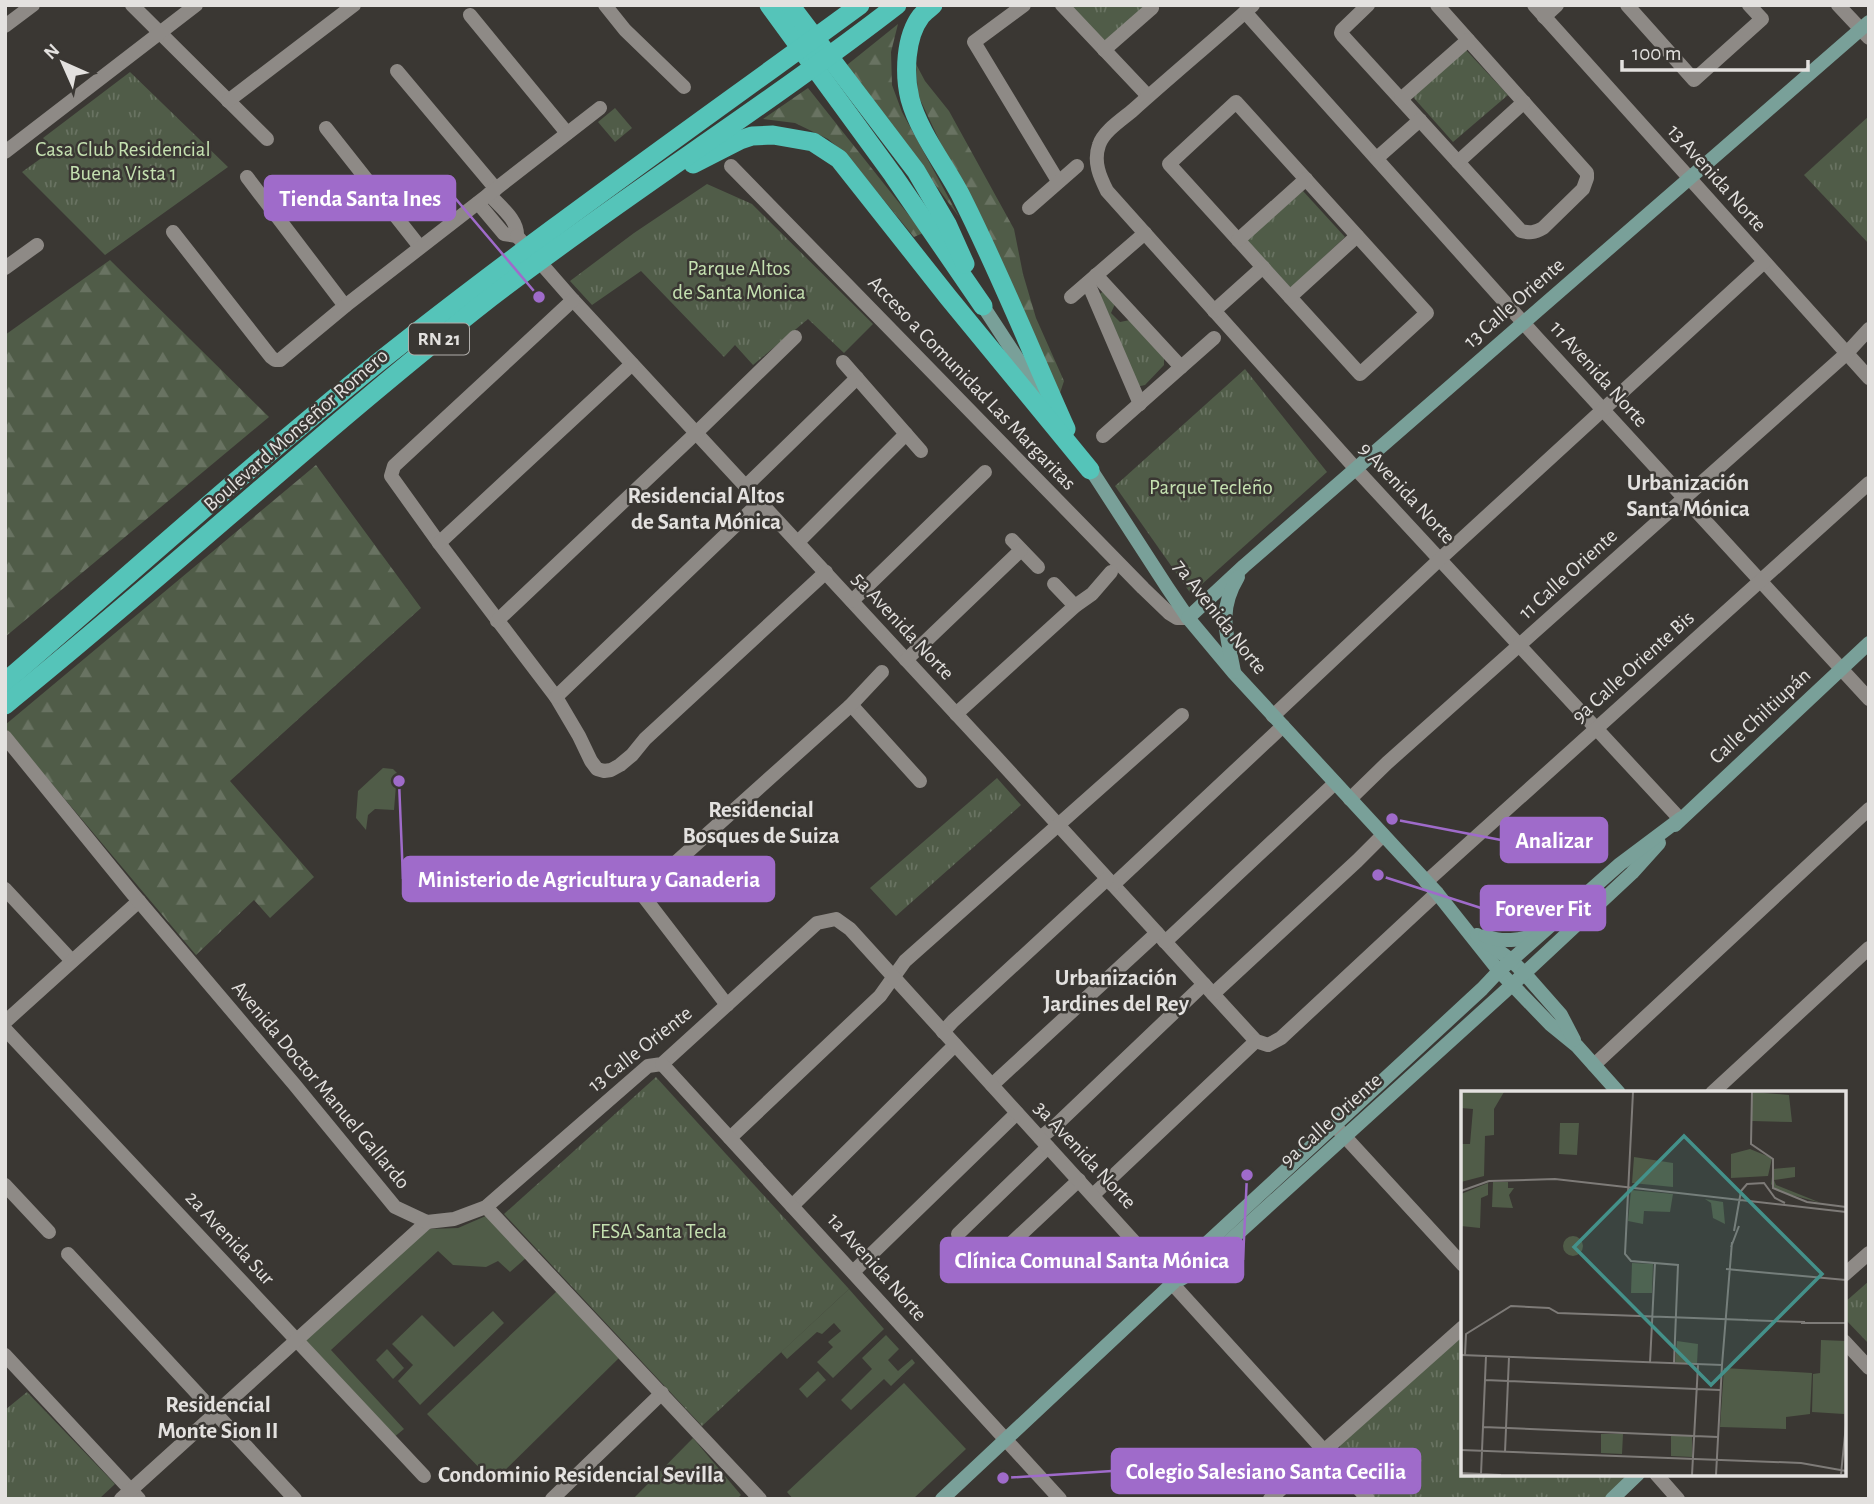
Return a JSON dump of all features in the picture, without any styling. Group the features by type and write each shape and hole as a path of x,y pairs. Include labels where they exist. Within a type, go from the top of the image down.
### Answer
{"highway":[{"name":"Boulevard Monseñor Romero","path":"5,682 296,431 389,355 543,236 860,5"},
{"name":"Boulevard Monseñor Romero","path":"5,705 134,599 394,374 629,196 858,36 897,5"},
{"path":"933,5 921,17 913,31 909,48 907,68 911,101 919,122 988,252 1069,436"},
{"path":"782,9 834,78 899,184 983,306"},
{"path":"629,196 752,136 784,136 820,146 845,165 948,297 1090,470"}],"main road":[{"name":"13 Calle Oriente","path":"1188,618 1689,177 1866,30"},
{"name":"7a Avenida Norte","path":"983,306 1188,618 1234,673 1437,893 1499,971 1550,1024 1577,1046 1617,1091"},
{"path":"1234,673 1224,617 1225,605 1244,566"},
{"name":"Calle Chiltiupán","path":"1513,984 1632,873 1680,819 1869,643"},
{"name":"Calle Chiltiupán","path":"1499,971 1619,864 1680,819"},
{"name":"7a Avenida Norte","path":"1462,924 1511,960 1561,1015 1577,1046"},
{"path":"1462,924 1503,941 1542,934"},
{"path":"1462,924 1482,961 1482,989"},
{"name":"9a Calle Oriente","path":"942,1499 1173,1283 1193,1256 1499,971"},
{"name":"9a Calle Oriente","path":"1173,1283 1202,1266 1513,984"},
{"path":"1612,1499 1636,1476"}],"street":[{"path":"5,26 33,5"},
{"path":"132,5 267,139"},
{"path":"5,152 196,5"},
{"path":"228,101 354,5"},
{"path":"605,5 625,30 684,87"},
{"path":"1024,5 974,41 1058,181"},
{"path":"1062,5 1148,96 1249,9"},
{"path":"1104,50 1152,8 1150,5"},
{"path":"1368,5 1341,33 1521,231 1534,233 1543,228 1583,189 1587,173 1437,5"},
{"name":"13 Avenida Norte","path":"1534,5 1869,378"},
{"path":"1544,17 1557,5"},
{"path":"1627,5 1694,80 1762,19 1749,5"},
{"path":"1838,5 1866,30"},
{"name":"11 Avenida Norte","path":"1249,9 1377,159 1523,322 1869,699"},
{"path":"470,15 567,133"},
{"path":"1401,99 1468,40"},
{"name":"5a Avenida Norte","path":"397,71 488,195 504,234 518,237 1256,1041"},
{"name":"9 Avenida Norte","path":"1148,96 1099,143 1096,158 1099,175 1107,191 1356,469 1680,819"},
{"path":"1236,102 1306,179 1427,313 1360,374 1169,164 1236,102"},
{"path":"1458,162 1524,102"},
{"path":"173,232 275,360 280,359 600,107"},
{"path":"1377,159 1420,120"},
{"path":"326,128 420,247"},
{"name":"Acceso a Comunidad Las Margaritas","path":"732,166 1143,588 1169,613 1177,618 1188,618"},
{"path":"1029,208 1077,166"},
{"path":"247,177 345,306"},
{"path":"1238,240 1306,179"},
{"path":"1071,297 1145,233"},
{"path":"1290,297 1357,236"},
{"path":"5,268 37,244"},
{"path":"943,1032 1110,882 1278,721 1440,559 1764,262"},
{"path":"1214,311 1263,267"},
{"path":"1092,279 1181,367"},
{"path":"1092,279 1140,404"},
{"path":"573,300 394,467 391,476 556,697 597,769 611,770 632,755 645,739 825,572"},
{"name":"11 Calle Oriente","path":"1350,799 1846,354 1869,329"},
{"path":"498,621 795,337"},
{"path":"1103,436 1214,338"},
{"path":"843,362 921,451"},
{"path":"439,543 632,364"},
{"path":"746,486 857,378"},
{"path":"797,542 906,434"},
{"path":"852,601 985,472"},
{"name":"9a Calle Oriente Bis","path":"1426,882 1869,483"},
{"path":"556,697 760,502"},
{"path":"906,660 1016,545 1038,567"},
{"path":"956,714 1092,594 1111,572"},
{"path":"1054,584 1076,606"},
{"path":"727,1005 644,897 643,891 850,706 882,671"},
{"path":"850,706 920,781"},
{"path":"730,1138 880,996 905,961 1182,715"},
{"name":"Avenida Doctor Manuel Gallardo","path":"5,737 395,1207 427,1222"},
{"path":"992,1085 1335,783"},
{"path":"1594,1065 1869,808"},
{"path":"958,1234 1044,1142 1055,1126 1208,989 1357,862 1383,835"},
{"path":"5,889 72,961"},
{"path":"1093,1195 1256,1041 1268,1045 1281,1038 1437,893"},
{"path":"5,1022 139,901"},
{"name":"3a Avenida Norte","path":"817,923 836,919 850,929 1368,1499"},
{"name":"13 Calle Oriente","path":"486,1207 648,1066 662,1064 817,923"},
{"path":"1714,1091 1869,948"},
{"name":"2a Avenida Sur","path":"5,1029 424,1476"},
{"path":"792,1206 955,1045"},
{"name":"1a Avenida Norte","path":"662,1064 1060,1499"},
{"path":"853,1272 1017,1113"},
{"path":"1333,1125 1461,1263"},
{"path":"1003,1250 1079,1180"},
{"path":"5,1185 49,1232"},
{"path":"5,1355 130,1496 216,1413 427,1222 454,1219 486,1207 760,1499"},
{"path":"1846,1273 1869,1253"},
{"path":"68,1254 295,1499"},
{"path":"1270,1499 1461,1329"},
{"path":"1846,1343 1869,1368"},
{"path":"552,1499 662,1393"},
{"path":"1658,1476 1678,1499"}],"green space":[{"path":"1068,5 1142,5 1143,7 1104,44"},
{"path":"898,24 891,52 892,85 902,112 959,217 847,65"},
{"path":"1466,50 1508,95 1453,142 1413,97"},
{"path":"916,64 925,81 949,111 1014,229 1036,318 1064,381 1059,396 918,95"},
{"name":"Casa Club Residencial Buena Vista 1","path":"130,72 228,167 105,255 22,172 54,149 43,138"},
{"path":"808,88 923,233 914,237 846,154 828,139 795,123 763,119"},
{"path":"615,108 632,128 615,142 598,122"},
{"path":"1869,116 1869,244 1804,175"},
{"name":"Parque Altos de Santa Monica","path":"707,184 752,204 873,324 844,353 808,319 753,365 735,345 724,357 641,271 592,305 570,281 634,233"},
{"path":"1303,191 1345,237 1291,288 1246,241"},
{"path":"110,260 269,417 5,637 5,335"},
{"path":"1104,291 1115,304 1111,313 1120,322 1130,320 1164,357 1164,365 1145,385 1136,387 1098,295"},
{"name":"Parque Tecleño","path":"1245,369 1327,472 1191,594 1115,486"},
{"path":"316,465 421,608 230,781 314,877 270,918 254,900 196,955 5,725"},
{"path":"383,768 393,769 397,773 394,810 375,809 368,815 366,830 356,818 358,791"},
{"path":"997,778 1021,805 896,916 870,888"},
{"name":"FESA Santa Tecla","path":"656,1077 849,1289 702,1426 504,1214"},
{"path":"488,1215 526,1258 510,1272 498,1261 486,1267 453,1265 438,1251 331,1350 404,1429 393,1438 303,1340 428,1229 458,1228"},
{"path":"1869,1281 1869,1344 1846,1320 1846,1301"},
{"path":"849,1289 884,1329 833,1378 817,1362 833,1347 828,1342 841,1331 834,1323 822,1334 817,1332 787,1359 781,1352"},
{"path":"557,1291 620,1357 493,1482 427,1414"},
{"path":"493,1311 504,1323 420,1405 398,1381 413,1365 392,1344 422,1315 454,1347"},
{"path":"1461,1333 1461,1476 1630,1476 1606,1499 1376,1499 1343,1462 1339,1443"},
{"path":"886,1335 899,1349 888,1360 898,1371 912,1359 915,1363 891,1386 884,1379 851,1410 841,1400 872,1369 862,1358"},
{"path":"387,1349 404,1368 393,1379 376,1360"},
{"path":"818,1371 826,1380 807,1398 799,1389"},
{"path":"904,1383 966,1449 913,1499 793,1499 787,1492"},
{"path":"27,1392 115,1484 99,1499 5,1499 5,1410"},
{"path":"693,1438 741,1495 737,1499 633,1499"}],"place":[{"name":"Tienda Santa Ines","path":"539,297"},
{"name":"Ministerio de Agricultura y Ganaderia","path":"399,781"},
{"name":"Analizar","path":"1392,819"},
{"name":"Forever Fit","path":"1378,875"},
{"name":"Clínica Comunal Santa Mónica","path":"1247,1175"},
{"name":"Colegio Salesiano Santa Cecilia","path":"1003,1478"}],"district":[{"name":"Urbanización Santa Mónica","path":"1688,496"},
{"name":"Residencial Altos de Santa Mónica","path":"706,509"},
{"name":"Residencial Bosques de Suiza","path":"761,823"},
{"name":"Urbanización Jardines del Rey","path":"1116,991"},
{"name":"Residencial Monte Sion II","path":"218,1418"},
{"name":"Condominio Residencial Sevilla","path":"581,1475"}]}
